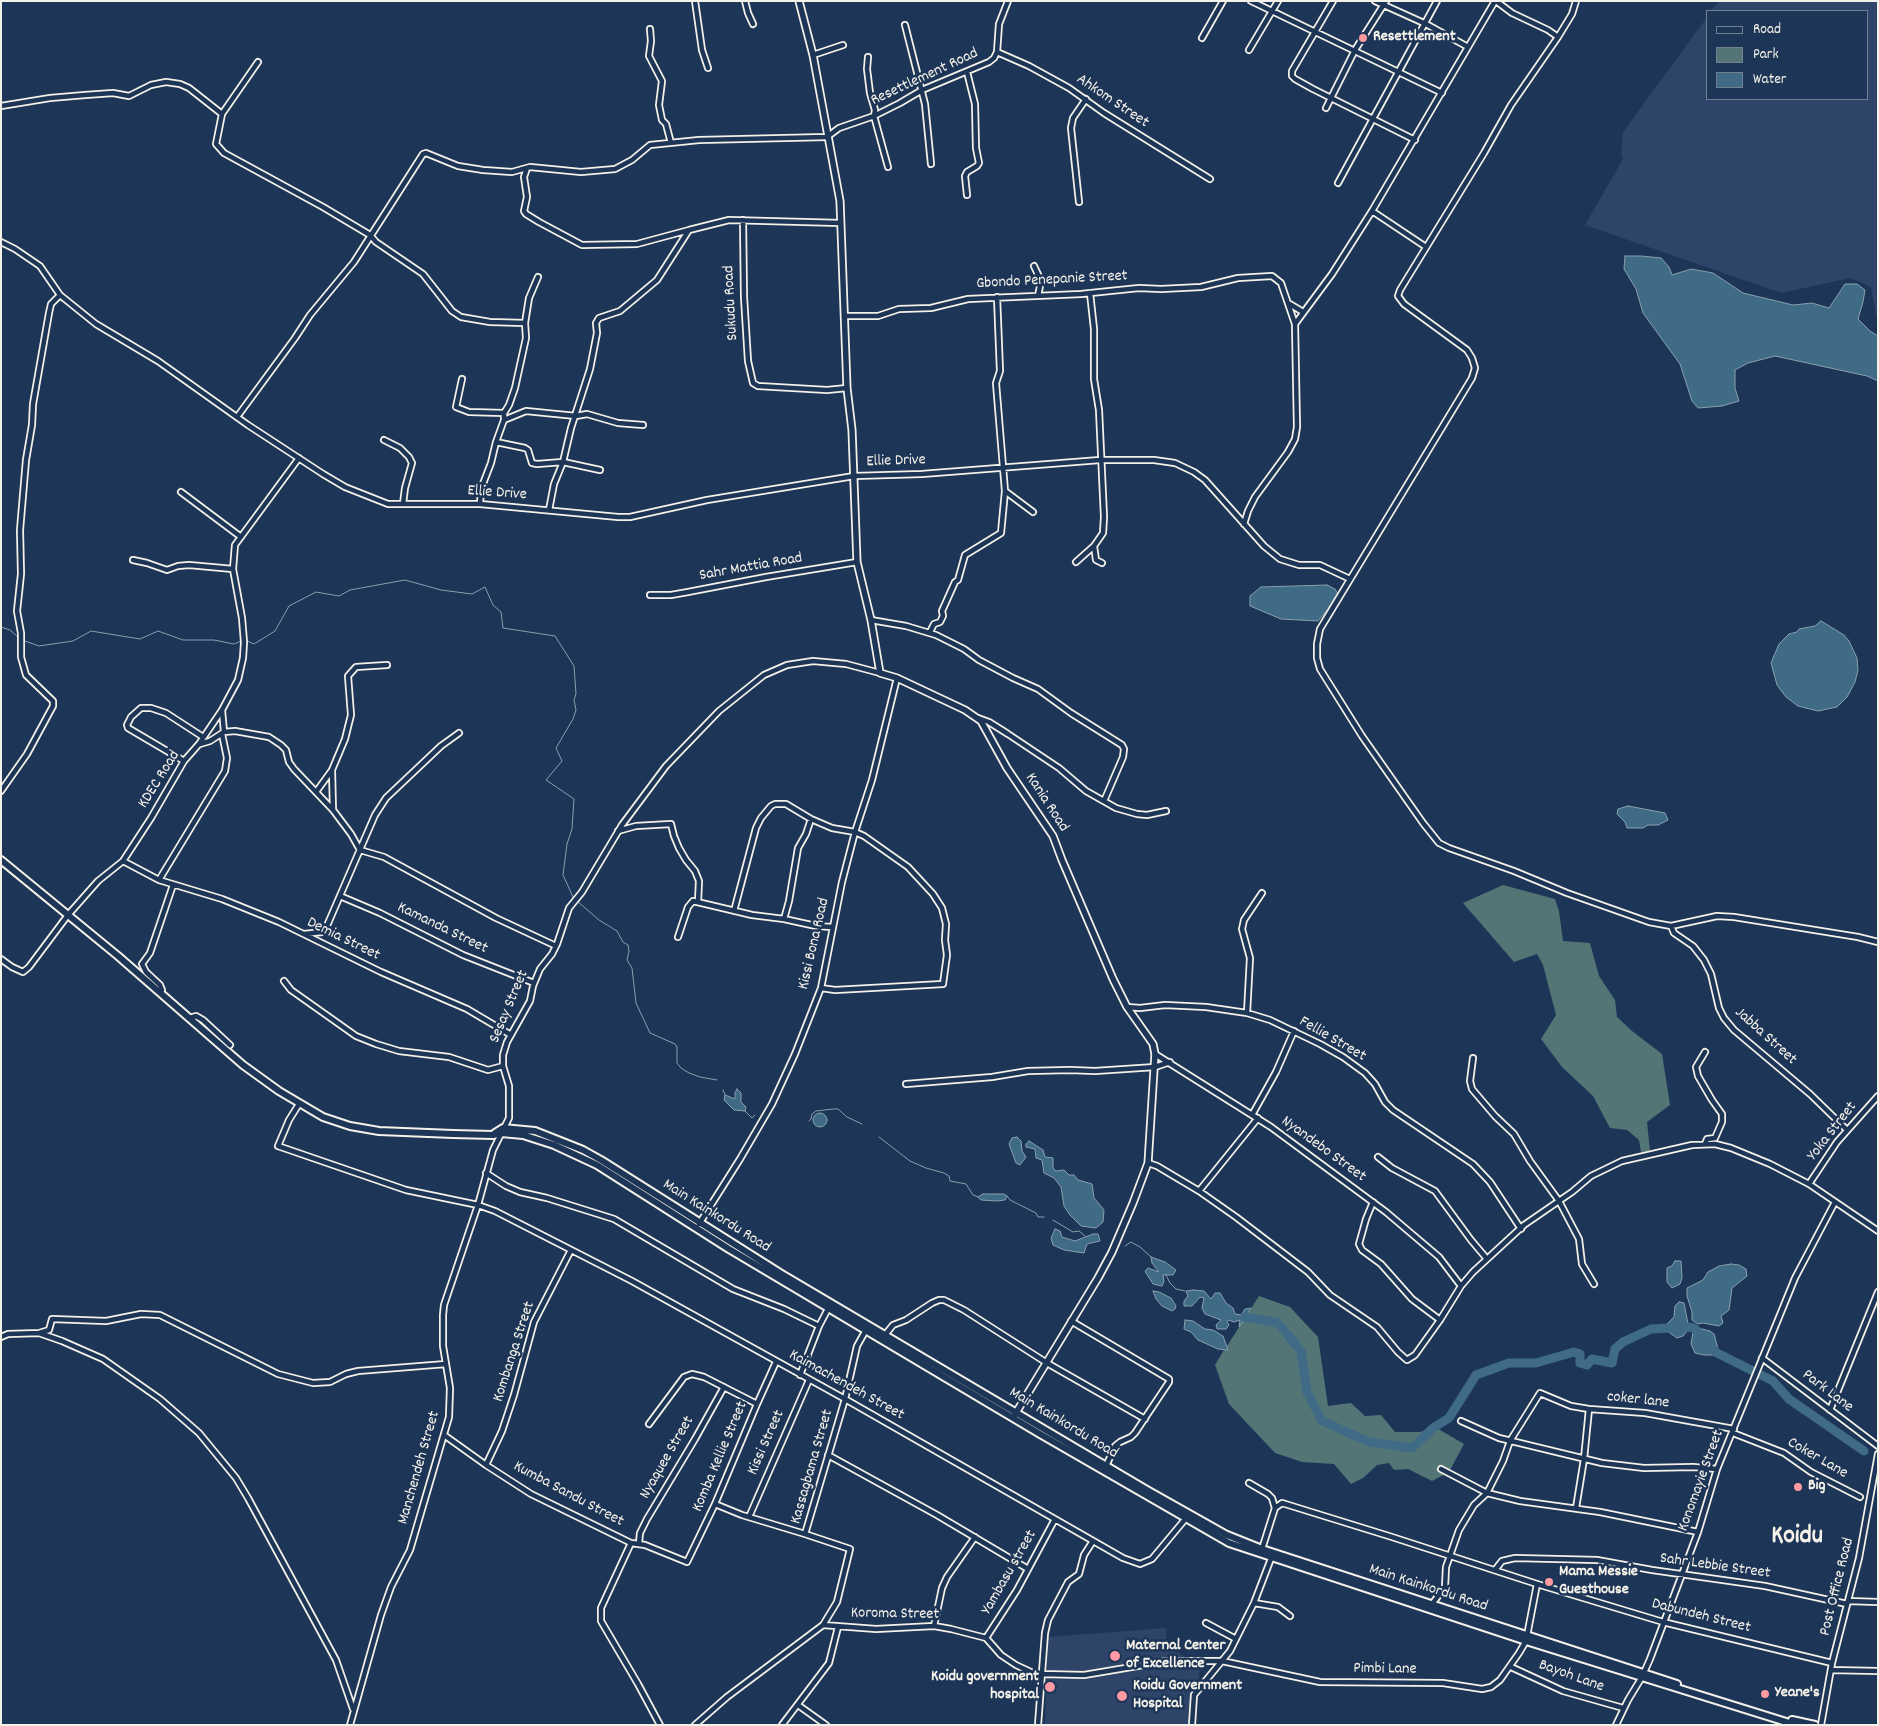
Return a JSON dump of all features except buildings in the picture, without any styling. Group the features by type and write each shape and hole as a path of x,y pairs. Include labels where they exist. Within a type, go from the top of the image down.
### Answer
{"main road":[{"path":"799,1 813,55 840,200 846,316 847,388 852,430 857,562 871,620 880,673"},
{"name":"Kania Road","path":"880,673 897,678 966,710 977,718 987,731 1007,768 1053,836 1101,954 1127,1007 1152,1044 1155,1054"},
{"path":"1,860 190,1018 243,1065 299,1104 324,1117 350,1126 372,1130 493,1135 502,1130 523,1134 541,1139 612,1170 731,1247 1187,1516 1229,1543 1272,1555"},
{"path":"1014,1415 1112,1252 1126,1220 1148,1163 1155,1054"},
{"name":"Main Kainkordu Road","path":"687,1220 700,1224 731,1247"},
{"path":"867,1328 885,1335 926,1363"},
{"name":"Main Kainkordu Road","path":"1075,1451 1106,1466 1145,1492"},
{"name":"Main Kainkordu Road","path":"1187,1516 1262,1549 1287,1563 1390,1594"},
{"name":"Main Kainkordu Road","path":"1272,1555 1796,1725"},
{"path":"1643,1675 1768,1713 1815,1725"}],"street":[{"path":"695,1 702,50 708,68"},
{"path":"746,1 748,13 753,24"},
{"name":"Resettlement Road","path":"827,137 839,128 874,116 900,104 922,90 989,62 997,52 999,24 1008,1"},
{"path":"1202,38 1224,1"},
{"path":"1251,1 1442,93"},
{"path":"1249,50 1278,1"},
{"path":"1333,1 1292,71 1292,76 1295,80 1415,140"},
{"path":"1376,1 1384,3 1468,47"},
{"path":"1338,183 1437,1"},
{"path":"1295,324 1332,274 1372,211 1496,1 1512,13 1548,30 1558,37"},
{"path":"1576,1 1572,14 1511,105 1484,153 1405,281 1398,296 1404,304 1467,350 1475,368 1472,378 1320,629 1316,658 1320,669 1389,775 1439,843 1628,916 1650,922 1671,926 1717,916 1734,917 1858,937 1878,942"},
{"path":"1326,108 1355,50 1384,3"},
{"path":"905,25 925,104 931,164"},
{"path":"650,29 652,41 649,56 662,81 659,105 662,120 666,124 671,143"},
{"path":"813,55 843,45"},
{"name":"Ahkom Street","path":"997,52 1048,76 1210,179"},
{"path":"868,57 867,69 870,93 876,110 874,116 888,166"},
{"path":"258,62 222,114 216,144 224,153 323,206 370,235 376,242 423,274 452,311 461,317 490,322 526,323"},
{"path":"967,195 965,176 967,172 979,163 976,148 975,104 968,72"},
{"path":"1,106 85,94 113,93 130,96 151,85 166,82 180,84 189,88 222,114"},
{"path":"1079,202 1071,128 1073,118 1086,99"},
{"name":"Resettlement Road","path":"826,126 839,128"},
{"path":"237,417 310,315 348,269 426,152 458,166 512,172 527,168 581,172 615,169 632,160 650,145 699,140 827,137"},
{"path":"527,168 524,178 527,197 524,211 526,214 582,245 637,244 729,220 841,223"},
{"path":"1372,211 1426,247"},
{"name":"Sukudu Road","path":"743,220 744,297 748,361 753,383 758,386 827,390 847,388"},
{"path":"549,510 554,484 563,462 571,428 594,352 597,333 596,323 599,318 620,311 657,280 689,230"},
{"name":"Ellie Drive","path":"2,243 15,249 40,266 60,295 96,324 158,361 237,417 345,487 388,504 480,504 618,517 641,516 707,500 854,476 1004,469 1100,460 1154,460 1166,461 1183,467 1205,480 1270,552 1280,559 1299,566 1320,565 1350,579"},
{"path":"1034,266 1041,281 1038,296"},
{"name":"Gbondo Penepanie Street","path":"846,316 878,316 899,309 931,308 968,298 1016,298 1139,288 1201,287 1238,278 1272,276 1278,279 1285,291 1288,302"},
{"path":"480,504 481,489 492,463 496,442 504,420 504,413 509,406 515,388 526,338 529,298 538,277"},
{"path":"1076,562 1094,546 1102,533 1104,516 1099,410 1094,378 1094,329 1090,293"},
{"path":"1,791 3,784 30,749 53,706 53,701 26,675 21,657 21,633 17,611 21,574 20,530 33,404 48,312 51,304 60,295"},
{"path":"930,632 934,624 940,622 943,616 942,611 955,582 958,580 965,555 1001,533 1005,491 1004,469 1000,451 999,400 996,383 1000,371 998,297"},
{"path":"1288,302 1303,312"},
{"path":"1244,524 1255,497 1288,452 1296,434 1298,414 1295,324 1288,302"},
{"path":"462,379 456,407 469,412 504,413"},
{"path":"504,420 526,411 576,416 587,414 618,423 643,425"},
{"path":"384,440 400,448 412,463 403,504"},
{"path":"496,442 525,448 528,450 532,463 563,462 600,470"},
{"name":"KDEC Road","path":"1,959 23,972 29,967 68,915 98,881 123,861 152,818 184,762 222,710 241,668 244,640 233,570 235,545 299,458"},
{"path":"1005,491 1033,512"},
{"path":"181,492 242,537"},
{"path":"1094,546 1096,560 1102,563"},
{"path":"133,560 167,570 189,565 233,570"},
{"name":"Sahr Mattia Road","path":"650,595 688,592 857,562"},
{"path":"871,620 930,632 964,649 979,660 1038,689 1122,746 1124,748 1124,757 1104,801"},
{"name":"Sesay Street","path":"502,1130 509,1118 509,1086 503,1066 503,1055 507,1042 530,1001 540,969 556,946 569,908 618,831 666,766 719,711 764,675 787,665 813,661 846,664 880,673"},
{"path":"316,792 332,770 345,739 350,715 348,676 356,667 386,665"},
{"name":"Kissi Bona Road","path":"700,1224 779,1090 821,988 832,927 855,832 872,780 897,678"},
{"path":"184,762 128,728 127,725 131,717 141,708 151,708 166,713 203,737"},
{"path":"160,880 225,771 227,758 222,710"},
{"path":"977,718 989,722 1008,734 1059,768 1086,791 1116,808 1137,814 1158,814 1166,811"},
{"path":"199,744 210,741 223,733 235,731 269,737 286,750 289,762 294,769 333,810 360,850 384,857 496,918 556,946"},
{"path":"304,934 324,930 375,815 386,798 441,746 459,732"},
{"path":"332,770 333,810"},
{"path":"734,911 752,842 761,818 771,806 786,804 811,819 832,828 855,832 869,839 908,867 938,902 946,924 945,940 947,955 943,984 835,990 821,988"},
{"path":"784,919 798,848 806,834 811,819"},
{"path":"618,831 636,826 672,824 679,848 686,860 696,871 699,881 698,902"},
{"name":"Demia Street","path":"123,861 173,885 252,910 380,972 467,1008 511,1035"},
{"path":"160,993 162,990 160,985 146,972 142,964 150,953 173,885"},
{"path":"1247,1013 1250,958 1242,929 1244,920 1262,893"},
{"name":"Kamanda Street","path":"340,896 380,913 463,956 534,984"},
{"path":"678,937 688,907 693,901 734,911 816,926 832,927"},
{"name":"Jabba Street","path":"1671,926 1674,933 1693,946 1704,960 1711,974 1719,1008 1724,1018 1734,1030 1792,1078 1848,1130"},
{"path":"284,981 291,990 356,1036 376,1044 399,1051 449,1057 488,1070 503,1066"},
{"name":"Fellie Street","path":"1127,1007 1140,1008 1165,1005 1206,1007 1247,1013 1270,1020 1320,1044 1365,1073 1375,1084 1385,1102 1393,1110 1473,1164 1490,1182 1520,1229"},
{"path":"190,1018 196,1016 203,1020 230,1045"},
{"path":"1252,1115 1276,1072 1294,1031"},
{"path":"1704,1144 1707,1139 1715,1138 1722,1122 1722,1114 1698,1076 1696,1067 1705,1052"},
{"name":"Nyandebo Street","path":"1155,1054 1258,1118 1374,1202 1438,1257 1461,1286"},
{"path":"1473,1058 1470,1081 1472,1089 1495,1116 1514,1134 1530,1161 1559,1201 1579,1239 1582,1264 1594,1284"},
{"path":"906,1084 992,1077 1028,1071 1070,1070 1095,1072 1155,1067 1170,1062"},
{"name":"Yoka Street","path":"1809,1184 1848,1130 1878,1096"},
{"name":"Kaimachendeh Street","path":"299,1104 289,1120 278,1146 406,1190 478,1204 632,1281 1132,1562 1145,1563 1152,1559 1187,1516"},
{"path":"1199,1191 1258,1118"},
{"name":"Manchendeh Street","path":"350,1725 380,1615 391,1587 410,1550 444,1434 450,1406 450,1388 442,1325 444,1305 478,1204 493,1150 502,1130"},
{"path":"1148,1163 1157,1166 1199,1191 1308,1272 1334,1298 1377,1327 1407,1360 1412,1358 1440,1320 1461,1286 1487,1259 1520,1229 1591,1176 1622,1161 1704,1144 1731,1148 1770,1164 1809,1184 1878,1231"},
{"path":"1378,1157 1400,1173 1435,1192 1487,1259"},
{"path":"486,1173 498,1182 520,1192 547,1198 614,1219 733,1289 784,1309 819,1326"},
{"path":"1374,1202 1366,1219 1359,1244 1362,1250 1381,1264 1412,1299 1440,1320"},
{"name":"Konomayie Street","path":"1616,1725 1623,1708 1643,1675 1698,1532 1717,1469 1795,1278 1835,1202"},
{"name":"Kombanga Street","path":"486,1464 502,1431 534,1322 571,1250"},
{"path":"1830,1410 1878,1292"},
{"path":"885,1335 893,1325 906,1320 932,1303 944,1300 964,1310 1047,1363 1145,1419"},
{"path":"800,1375 819,1326 830,1305"},
{"path":"1,1337 8,1334 39,1333 49,1330 52,1319 106,1321 141,1314 160,1315 278,1374 313,1383 330,1382 346,1374 358,1371 446,1364"},
{"path":"1071,1321 1169,1379 1169,1382 1145,1419 1131,1437 1115,1446 1106,1466"},
{"name":"Kassagbama Street","path":"695,1725 734,1692 823,1624 837,1602 850,1549 805,1534 845,1399 858,1346 867,1328"},
{"path":"39,1333 81,1348 120,1370 181,1417 218,1453 248,1498 336,1660 354,1710"},
{"name":"Park Lane","path":"1762,1358 1878,1446"},
{"name":"Komba Kellie Street","path":"687,1562 715,1504 776,1362"},
{"path":"649,1424 684,1377 688,1375 704,1376 757,1404"},
{"name":"Kissi Street","path":"749,1517 809,1380"},
{"name":"Nyaquee Street","path":"639,1543 640,1533 647,1519 724,1387"},
{"name":"coker lane","path":"1510,1441 1540,1393 1572,1406 1645,1413 1734,1431"},
{"path":"1576,1508 1590,1409"},
{"path":"1461,1420 1486,1433 1510,1441 1602,1463 1635,1467 1717,1469"},
{"name":"Coker Lane","path":"1734,1431 1784,1453 1811,1472 1860,1497"},
{"name":"Kumba Sandu Street","path":"444,1434 532,1494 631,1543 639,1543 687,1562"},
{"path":"1433,1608 1445,1587 1446,1567 1459,1530 1474,1505 1487,1493 1503,1461 1510,1441"},
{"name":"Post Office Road","path":"1821,1725 1832,1663 1862,1545 1878,1454"},
{"path":"828,1455 975,1536 1028,1569"},
{"path":"1441,1470 1487,1493 1698,1532"},
{"path":"1249,1483 1268,1494 1272,1498 1275,1508 1262,1549"},
{"name":"Dabundeh Street","path":"1275,1508 1282,1503 1663,1622 1832,1663"},
{"path":"715,1504 749,1517 805,1534"},
{"name":"Yambasu street","path":"986,1638 1028,1569 1055,1518"},
{"path":"934,1626 942,1588 947,1577 975,1536"},
{"path":"1038,1725 1045,1633 1048,1620 1068,1582 1079,1574 1084,1555 1093,1541"},
{"path":"631,1543 602,1608 601,1621 660,1725"},
{"path":"1192,1725 1194,1695 1222,1661 1236,1639 1254,1603 1272,1555"},
{"name":"Sahr Lebbie Street","path":"1495,1570 1502,1561 1515,1558 1597,1560 1766,1586 1847,1602 1878,1602"},
{"name":"Pimbi Lane","path":"1042,1674 1084,1675 1167,1661 1222,1661 1320,1682 1443,1683 1482,1689 1490,1687 1500,1680 1511,1667 1526,1638 1537,1584"},
{"path":"1254,1603 1278,1607 1290,1616"},
{"path":"1206,1623 1236,1639"},
{"name":"Koroma Street","path":"823,1624 876,1629 934,1626 986,1638"},
{"path":"782,1725 829,1663 838,1626"},
{"path":"986,1638 1001,1655 1016,1665 1042,1674"},
{"name":"Bayoh Lane","path":"1511,1667 1563,1691 1623,1708"},
{"path":"1831,1670 1878,1671"},
{"path":"798,1705 826,1725"},
{"path":"700,1720 704,1725"}],"shaded area":[{"path":"1719,1 1878,1 1878,325 1871,287 1851,278 1781,293 1585,225 1623,159 1621,154 1623,132 1706,19 1706,100 1869,100 1869,10 1712,10"},
{"path":"1166,1628 1166,1643 1200,1670 1190,1725 1045,1725 1048,1637"}],"green space":[{"path":"1503,885 1555,899 1559,911 1563,941 1590,943 1599,976 1615,1000 1617,1017 1662,1054 1670,1105 1647,1122 1650,1151 1641,1152 1639,1140 1627,1130 1610,1128 1593,1096 1562,1067 1541,1039 1556,1015 1543,965 1537,954 1514,962 1463,903"},
{"path":"1259,1296 1290,1307 1318,1337 1328,1406 1351,1403 1365,1416 1381,1415 1395,1432 1420,1432 1435,1427 1464,1444 1449,1472 1432,1481 1408,1469 1394,1470 1389,1463 1377,1465 1363,1478 1351,1484 1334,1464 1302,1462 1275,1453 1229,1404 1215,1365 1224,1350 1228,1350 1227,1346"}],"water":[{"path":"1625,256 1661,258 1669,267 1672,275 1691,269 1713,273 1743,293 1793,305 1812,303 1829,308 1845,284 1857,284 1865,290 1858,319 1878,336 1878,381 1867,376 1775,356 1748,363 1735,370 1735,388 1739,401 1722,406 1698,408 1692,401 1680,364 1643,313 1636,289 1624,269"},
{"path":"1327,585 1335,589 1339,596 1318,621 1281,619 1250,606 1250,596 1261,587"},
{"path":"1821,621 1844,635 1849,641 1857,658 1858,670 1855,682 1847,697 1837,707 1818,711 1798,706 1786,697 1777,685 1771,663 1779,644 1789,634 1797,632 1799,629 1815,626"},
{"path":"1628,806 1665,813 1668,820 1658,825 1648,825 1643,828 1627,828 1625,822 1617,814 1618,809"},
{"path":"737,1089 741,1093 741,1102 746,1107 745,1111 734,1110 724,1100 725,1095 735,1099"},
{"path":"817,1113 823,1113 827,1120 823,1127 817,1127 813,1123 813,1117"},
{"path":"1017,1137 1021,1141 1022,1151 1026,1157 1020,1165 1016,1163 1009,1144 1012,1138"},
{"path":"1029,1141 1043,1150 1045,1157 1053,1158 1053,1168 1056,1171 1064,1170 1069,1175 1074,1175 1078,1180 1092,1184 1094,1198 1104,1210 1103,1222 1096,1228 1081,1226 1070,1215 1064,1206 1061,1187 1054,1178 1044,1173 1042,1160 1036,1158 1035,1149 1026,1147"},
{"path":"983,1194 1004,1194 1007,1196 1005,1200 981,1200 978,1197"},
{"path":"1055,1229 1060,1231 1062,1237 1075,1241 1098,1234 1100,1241 1087,1244 1084,1253 1064,1250 1053,1245 1051,1238"},
{"path":"1151,1257 1165,1262 1176,1270 1173,1275 1163,1275 1164,1281 1162,1286 1153,1284 1145,1271 1148,1268 1159,1272 1152,1263"},
{"path":"1675,1261 1681,1261 1682,1278 1680,1284 1672,1288 1667,1282 1667,1268 1672,1266"},
{"path":"1739,1265 1746,1269 1747,1276 1732,1288 1729,1310 1721,1316 1723,1323 1719,1326 1698,1324 1692,1320 1687,1288 1703,1280 1708,1272 1719,1266"},
{"path":"1153,1291 1171,1298 1176,1306 1175,1309 1172,1311 1162,1306 1156,1299"},
{"path":"1186,1291 1204,1291 1211,1299 1215,1293 1220,1293 1226,1303 1233,1308 1235,1314 1241,1315 1245,1309 1251,1308 1239,1327 1240,1320 1234,1322 1228,1320 1229,1325 1226,1329 1217,1329 1216,1325 1221,1320 1205,1314 1202,1308 1204,1298 1200,1297 1192,1306 1184,1306 1184,1301 1188,1296"},
{"path":"1679,1302 1684,1303 1689,1329 1683,1336 1677,1338 1663,1328 1674,1317 1675,1306"},
{"path":"1185,1320 1193,1321 1205,1329 1213,1330 1223,1336 1228,1350 1218,1349 1198,1340 1191,1332 1184,1329"},
{"path":"1694,1327 1710,1331 1714,1334 1718,1349 1717,1355 1695,1353 1691,1344"}],"waterway":[{"path":"245,640 254,644 275,631 289,606 316,592 339,596 350,590 405,580 441,590 472,594 485,587 493,605 501,612 503,628 555,636 574,666 576,694 574,700 576,710 573,719 556,748 562,761 546,780 574,799 572,829 567,844 563,875 574,899"},
{"path":"1,627 10,630 19,638"},
{"path":"22,640 39,646 73,641 91,631 140,639 158,631 183,640 214,640 234,644 241,641"},
{"path":"577,901 599,920 617,931 623,942 628,945 627,960 632,968 636,1003 650,1033 675,1044 677,1047 677,1063 681,1068 700,1077 717,1080"},
{"path":"723,1090 725,1095"},
{"path":"809,1121 812,1114 816,1111 838,1109 847,1117 862,1124"},
{"path":"745,1111 752,1118 755,1115"},
{"path":"879,1137 910,1161 944,1173 949,1176 950,1181 966,1184 973,1195 978,1197"},
{"path":"1007,1196 1010,1200 1036,1213 1038,1217 1044,1217"},
{"path":"1053,1220 1073,1232 1079,1231 1085,1236"},
{"path":"1125,1246 1131,1242 1151,1257"},
{"path":"1166,1275 1176,1289 1185,1291"},
{"path":"1245,1317 1278,1323 1301,1351 1307,1392 1322,1421 1369,1442 1412,1448 1433,1428 1449,1418 1476,1375 1509,1363 1536,1363 1574,1352 1580,1354 1580,1363 1587,1365 1592,1359 1612,1363 1615,1349 1623,1342 1651,1329 1689,1327 1694,1328 1702,1336"},
{"path":"1710,1346 1717,1353 1773,1381 1789,1399 1864,1451"}],"place":[{"name":"Resettlement","path":"1363,38"},
{"name":"Big","path":"1798,1487"},
{"name":"Mama Messie Guesthouse","path":"1549,1582"},
{"name":"Maternal Center of Excellence","path":"1115,1656"},
{"name":"Koidu government hospital","path":"1050,1687"},
{"name":"Yeane's","path":"1765,1694"},
{"name":"Koidu Government Hospital","path":"1122,1696"}],"district":[{"name":"Koidu","path":"1797,1538"}]}
